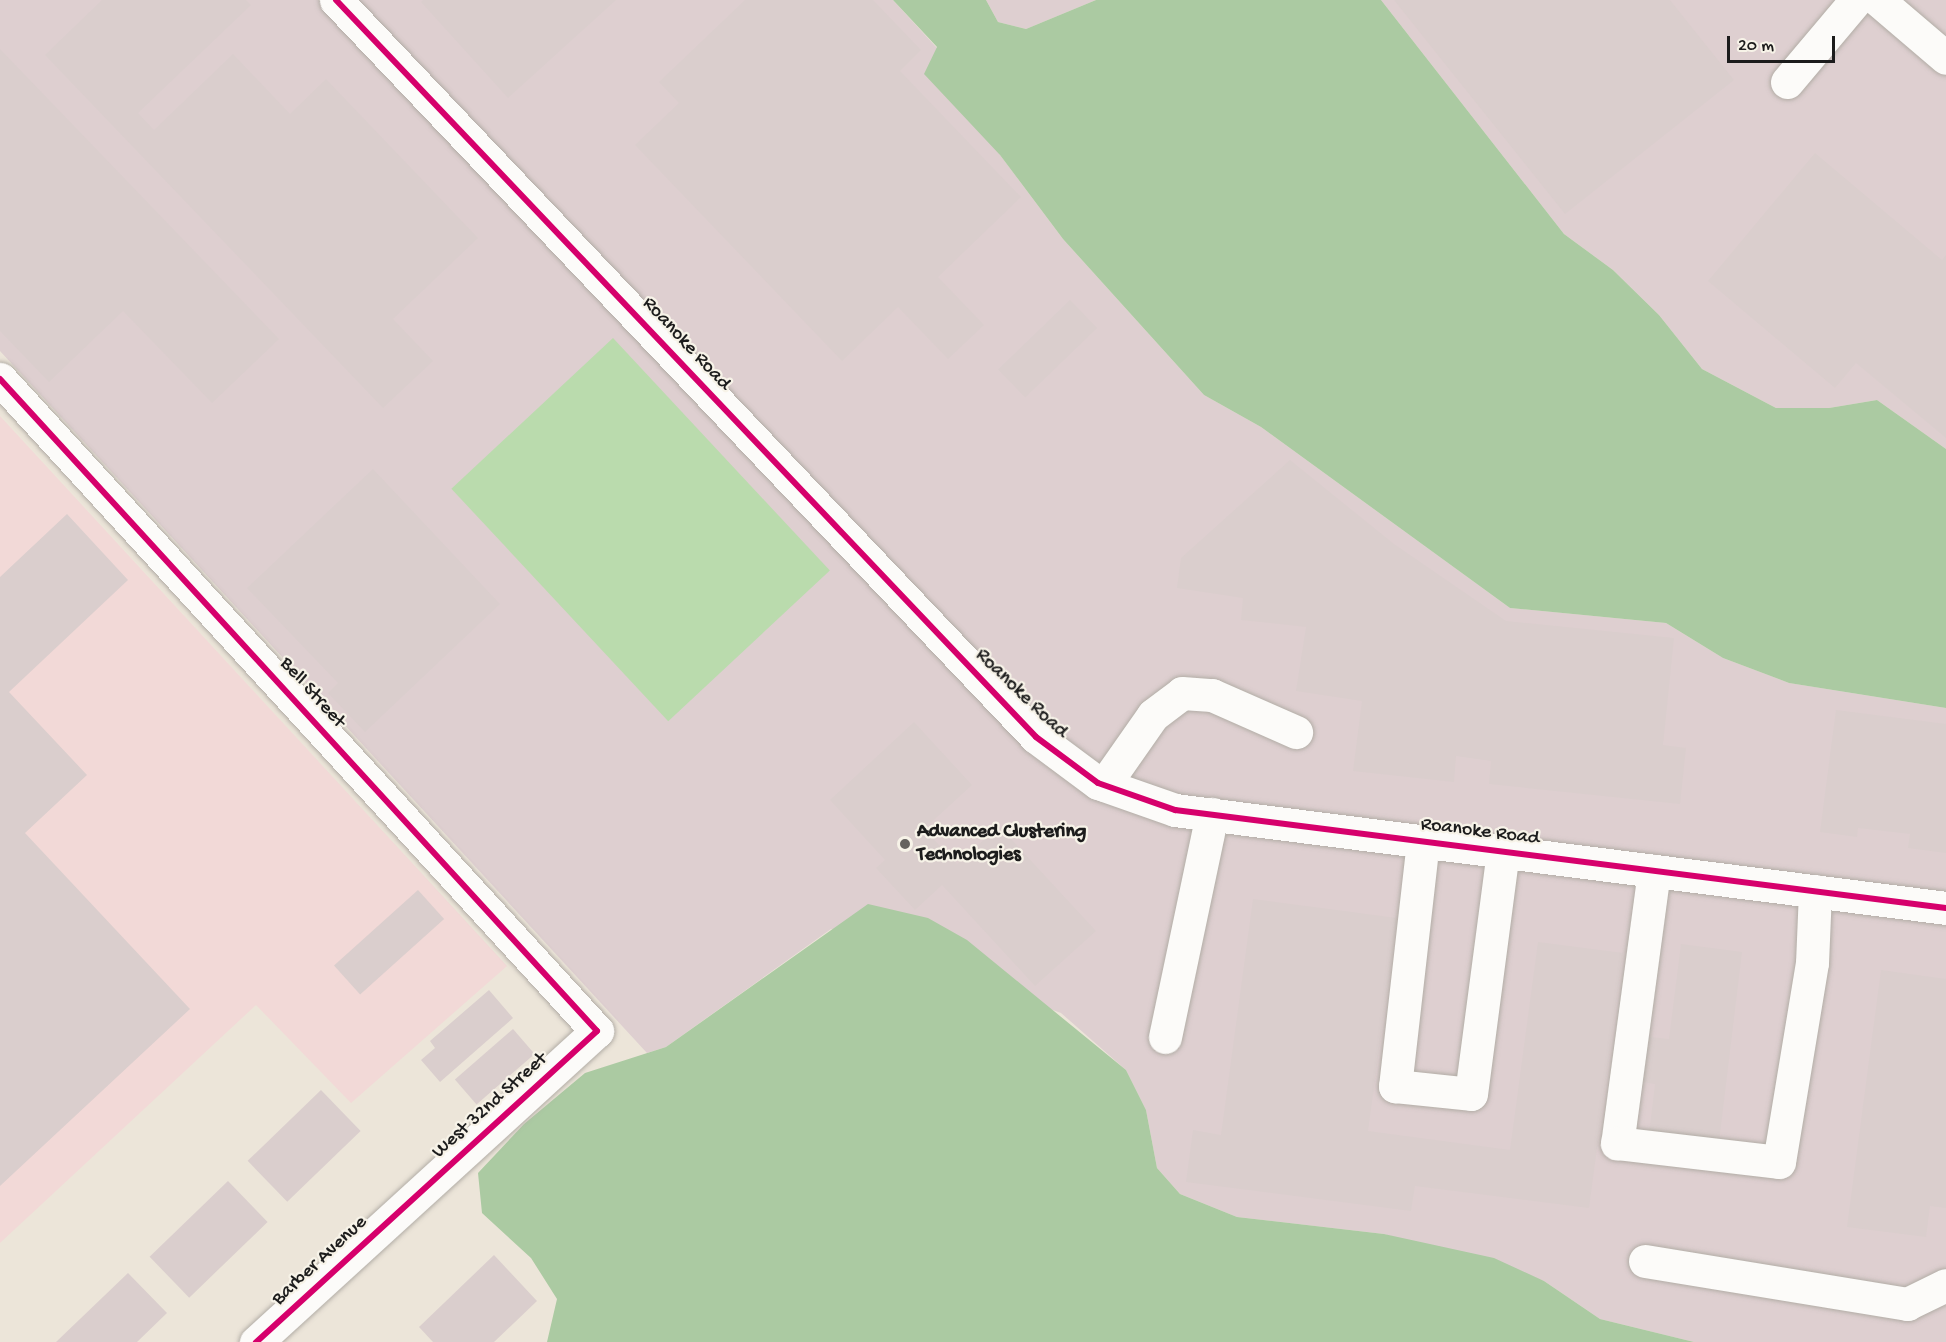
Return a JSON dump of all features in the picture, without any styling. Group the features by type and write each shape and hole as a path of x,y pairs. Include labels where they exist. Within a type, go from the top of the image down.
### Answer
{"street":[{"path":"1787,82 1856,0"},
{"path":"1878,0 1946,58"},
{"name":"Roanoke Road","path":"345,3 1036,737 1104,785 1175,810 1946,908"},
{"name":"Bell Street","path":"0,379 597,1031"},
{"path":"1104,785 1153,715 1182,693 1212,695 1296,732"},
{"path":"1165,1037 1212,814"},
{"path":"1423,841 1395,1086 1471,1094 1503,851"},
{"path":"1654,871 1617,1143 1779,1162 1812,963 1815,891"},
{"name":"West 32nd Street","path":"406,1204 597,1031"},
{"name":"Barber Avenue","path":"256,1342 406,1204"},
{"path":"1645,1261 1907,1304 1946,1285"}],"shaded area":[{"path":"0,0 893,0 937,48 1000,155 1063,239 1204,395 1261,427 1510,608 1666,623 1723,658 1789,683 1946,708 1946,1342 1694,1342 1600,1319 1544,1281 1384,1234 1237,1217 1180,1194 1157,1168 1146,1110 1126,1070 1061,1013 831,929 666,1047 647,1053 0,351"},
{"path":"986,0 1096,0 1026,29 998,22"},
{"path":"1381,0 1946,0 1946,449 1877,400 1829,408 1776,408 1702,369 1659,315 1613,270 1564,234"},
{"path":"0,416 507,966 351,1103 256,1005 0,1243"}],"green space":[{"path":"893,0 986,0 998,22 1026,29 1096,0 1381,0 1564,234 1613,270 1659,315 1702,369 1776,408 1829,408 1877,400 1946,449 1946,708 1789,683 1723,658 1666,623 1510,608 1261,427 1204,395 1063,239 1000,155 924,74 937,47"},
{"path":"613,338 830,571 668,721 451,489"},
{"path":"868,904 928,918 967,940 1126,1070 1146,1110 1157,1168 1180,1194 1237,1217 1384,1234 1494,1258 1544,1281 1600,1319 1694,1342 547,1342 557,1299 531,1258 482,1213 478,1173 524,1124 585,1073 666,1047"}],"building":[{"path":"102,0 246,0 251,5 138,113 154,130 233,54 290,114 326,79 478,238 393,319 433,361 383,408 45,55"},
{"path":"423,0 616,0 508,98 421,2"},
{"path":"745,0 873,0 921,50 900,71 1021,197 938,277 984,325 948,359 898,307 842,361 635,145 679,103 659,82"},
{"path":"1394,0 1670,0 1734,80 1565,214"},
{"path":"0,49 279,339 212,403 123,311 49,382 0,331"},
{"path":"1815,153 1942,260 1946,255 1946,438 1856,363 1835,388 1708,281"},
{"path":"1070,300 1097,328 1025,398 998,369"},
{"path":"1290,460 1394,544 1506,621 1674,638 1663,745 1686,748 1680,804 1489,784 1491,761 1456,756 1454,782 1353,771 1362,701 1296,691 1306,627 1241,620 1243,598 1177,588 1181,558"},
{"path":"373,469 500,604 365,732 328,693 338,683 247,588"},
{"path":"67,514 128,580 9,692 87,775 25,833 190,1009 0,1186 0,577"},
{"path":"1836,710 1946,724 1946,853 1908,848 1910,834 1858,828 1857,837 1820,832"},
{"name":"Advanced Clustering Technologies","path":"914,722 972,785 924,829 957,864 999,826 1096,931 1035,986 942,885 915,910 876,868 885,860 830,800"},
{"path":"418,890 444,919 360,995 334,966"},
{"path":"1253,899 1397,918 1368,1131 1510,1150 1538,942 1623,953 1589,1208 1415,1186 1411,1211 1186,1182 1193,1130 1221,1135"},
{"path":"1681,944 1742,952 1719,1142 1649,1134 1655,1084 1636,1081 1642,1036 1669,1039"},
{"path":"1881,970 1946,979 1946,1208 1930,1206 1926,1237 1847,1227"},
{"path":"489,990 513,1018 440,1082 421,1060 435,1048 430,1041"},
{"path":"513,1029 535,1054 477,1104 455,1080"},
{"path":"321,1090 361,1131 287,1202 248,1161"},
{"path":"228,1181 268,1222 189,1298 150,1257"},
{"path":"494,1255 537,1301 494,1342 433,1342 419,1327"},
{"path":"128,1273 167,1313 137,1342 56,1342"}],"cycle path":[{"path":"336,0 1036,737 1098,783 1175,810 1946,908"},
{"path":"0,379 597,1031 256,1342"}],"place":[{"name":"Advanced Clustering Technologies","path":"905,844"}]}
